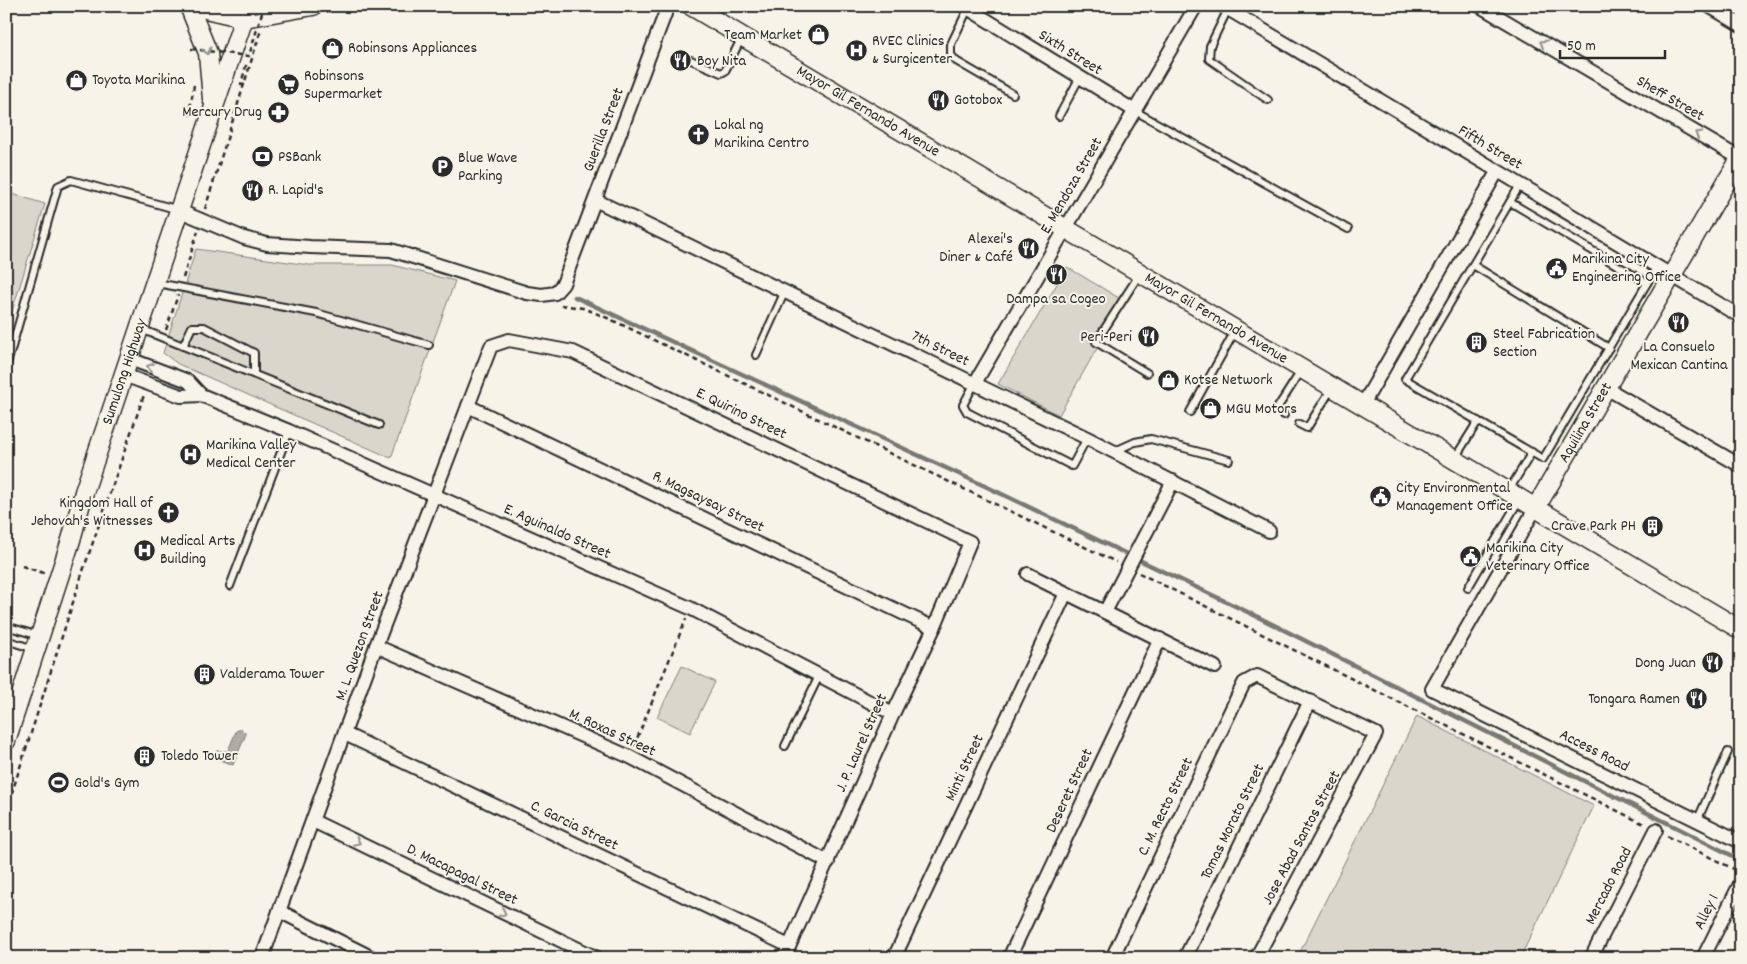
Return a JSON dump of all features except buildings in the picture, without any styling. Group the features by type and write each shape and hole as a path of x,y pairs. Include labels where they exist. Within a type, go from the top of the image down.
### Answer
{"street":[{"path":"210,121 213,95 209,59 191,6 246,12 309,7"},
{"name":"Guerilla Street","path":"180,211 244,238 267,244 391,250 527,293 542,295 555,293 563,284 668,6"},
{"name":"Mayor Gil Fernando Avenue","path":"691,6 1741,630"},
{"name":"E. Mendoza Street","path":"975,383 1196,6"},
{"name":"Sheff Street","path":"1480,6 1740,158"},
{"path":"1709,6 1741,25"},
{"name":"Sixth Street","path":"966,8 1135,111"},
{"name":"Fifth Street","path":"1226,8 1741,317"},
{"name":"Sumulong Highway","path":"6,741 59,577 84,492 246,12"},
{"name":"Aquilina Street","path":"1432,689 1606,388 1664,272 1740,158"},
{"path":"1362,406 1497,172"},
{"name":"7th Street","path":"595,200 1173,480 1269,531"},
{"name":"E. Quirino Street","path":"491,346 509,340 573,352 970,542"},
{"name":"M. L. Quezon Street","path":"262,958 376,646 491,346"},
{"name":"E. Aguinaldo Street","path":"127,367 171,374 188,381 201,395 289,431 690,608 892,714"},
{"name":"E. Aguinaldo Street","path":"127,367 148,384 164,391 180,396 201,395"},
{"path":"1606,388 1741,466"},
{"name":"R. Magsaysay Street","path":"468,406 934,628"},
{"path":"1105,612 1173,480"},
{"name":"J. P. Laurel Street","path":"786,952 828,862 892,714 934,628 970,542"},
{"path":"1028,574 1216,668"},
{"name":"Minti Street","path":"894,958 1066,593"},
{"name":"Deseret Street","path":"1009,958 1160,639"},
{"name":"M. Roxas Street","path":"376,646 630,757 828,862"},
{"name":"C. M. Recto Street","path":"1112,958 1244,683 1257,676 1310,702"},
{"name":"Access Road","path":"1432,689 1741,842"},
{"name":"Jose Abad Santos Street","path":"1256,958 1376,734 1310,702"},
{"name":"Tomas Morato Street","path":"1185,958 1310,702"},
{"name":"C. Garcia Street","path":"345,734 786,952"},
{"name":"D. Macapagal Street","path":"313,821 598,958"},
{"name":"Mercado Road","path":"1592,958 1656,830"},
{"name":"Alley 1","path":"1703,958 1741,882"},
{"path":"279,911 373,958"}],"lane":[{"path":"966,8 951,44 951,55 956,61 1013,94"},
{"path":"1226,8 1210,46 1209,59 1268,100"},
{"path":"691,60 721,73 725,71 743,36"},
{"path":"1059,116 1080,77"},
{"path":"1135,111 1348,229"},
{"path":"6,368 58,186 70,180 180,211"},
{"path":"1520,185 1406,379 1543,459 1647,283 1664,272"},
{"path":"1510,202 1647,283"},
{"path":"1473,265 1609,348"},
{"path":"1140,274 1096,342 1148,373"},
{"path":"155,282 316,313 429,345"},
{"path":"756,355 784,291"},
{"path":"183,346 192,328 204,327 254,353 254,374"},
{"path":"140,328 379,425"},
{"path":"1190,412 1235,331"},
{"path":"1284,415 1276,410 1302,370"},
{"path":"164,391 171,374"},
{"path":"975,383 963,405 967,412 994,428 1072,466 1087,438"},
{"path":"1298,424 1307,428 1332,388"},
{"path":"1454,461 1478,421"},
{"path":"230,586 289,431"},
{"path":"1114,452 1135,442 1152,439 1229,460"},
{"path":"1468,588 1513,496 1532,452"},
{"path":"6,626 38,643"},
{"path":"6,640 38,643"},
{"path":"785,746 819,676"},
{"path":"1697,821 1728,752"}],"path":[{"path":"244,85 241,84 249,56 266,9"},
{"path":"206,207 266,9"},
{"path":"191,49 249,56"},
{"path":"195,82 189,114 210,121"},
{"path":"164,338 198,231"},
{"path":"560,305 569,305"},
{"path":"6,811 84,568 148,384"},
{"path":"22,566 59,577"},
{"path":"630,757 690,608"},
{"path":"1656,830 1741,872"}],"shaded area":[{"path":"6,192 45,204 6,331"},
{"path":"196,249 309,265 392,265 455,281 391,458 178,364 163,353"},
{"path":"1067,267 1124,301 1059,415 998,384"},
{"path":"682,666 715,682 690,733 657,717"},
{"path":"1417,716 1594,806 1520,958 1297,958"},
{"path":"241,729 246,734 233,765 217,759 216,751 228,751 236,731"}],"waterway":[{"path":"575,297 985,486 1258,617 1741,860"}],"place":[{"name":"Team Market","path":"818,35"},
{"name":"Robinsons Appliances","path":"332,48"},
{"name":"RVEC Clinics & Surgicenter","path":"856,50"},
{"name":"Boy Nita","path":"681,61"},
{"name":"Toyota Marikina","path":"76,80"},
{"name":"Robinsons Supermarket","path":"288,85"},
{"name":"Gotobox","path":"938,100"},
{"name":"Mercury Drug","path":"278,112"},
{"name":"Lokal ng Marikina Centro","path":"698,134"},
{"name":"PSBank","path":"262,157"},
{"name":"Blue Wave Parking","path":"442,167"},
{"name":"R. Lapid's","path":"252,190"},
{"name":"Alexei's Diner & Café","path":"1029,248"},
{"name":"Marikina City Engineering Office","path":"1556,268"},
{"name":"Dampa sa Cogeo","path":"1056,275"},
{"name":"La Consuelo Mexican Cantina","path":"1679,323"},
{"name":"Peri-Peri","path":"1148,337"},
{"name":"Steel Fabrication Section","path":"1477,343"},
{"name":"Kotse Network","path":"1168,380"},
{"name":"MGU Motors","path":"1210,409"},
{"name":"Marikina Valley Medical Center","path":"190,454"},
{"name":"City Environmental Management Office","path":"1380,497"},
{"name":"Kingdom Hall of Jehovah's Witnesses","path":"169,512"},
{"name":"Crave Park PH","path":"1652,526"},
{"name":"Medical Arts Building","path":"144,550"},
{"name":"Marikina City Veterinary Office","path":"1470,557"},
{"name":"Dong Juan","path":"1712,663"},
{"name":"Valderama Tower","path":"204,674"},
{"name":"Tongara Ramen","path":"1696,699"},
{"name":"Toledo Tower","path":"145,756"},
{"name":"Gold's Gym","path":"58,783"}]}
